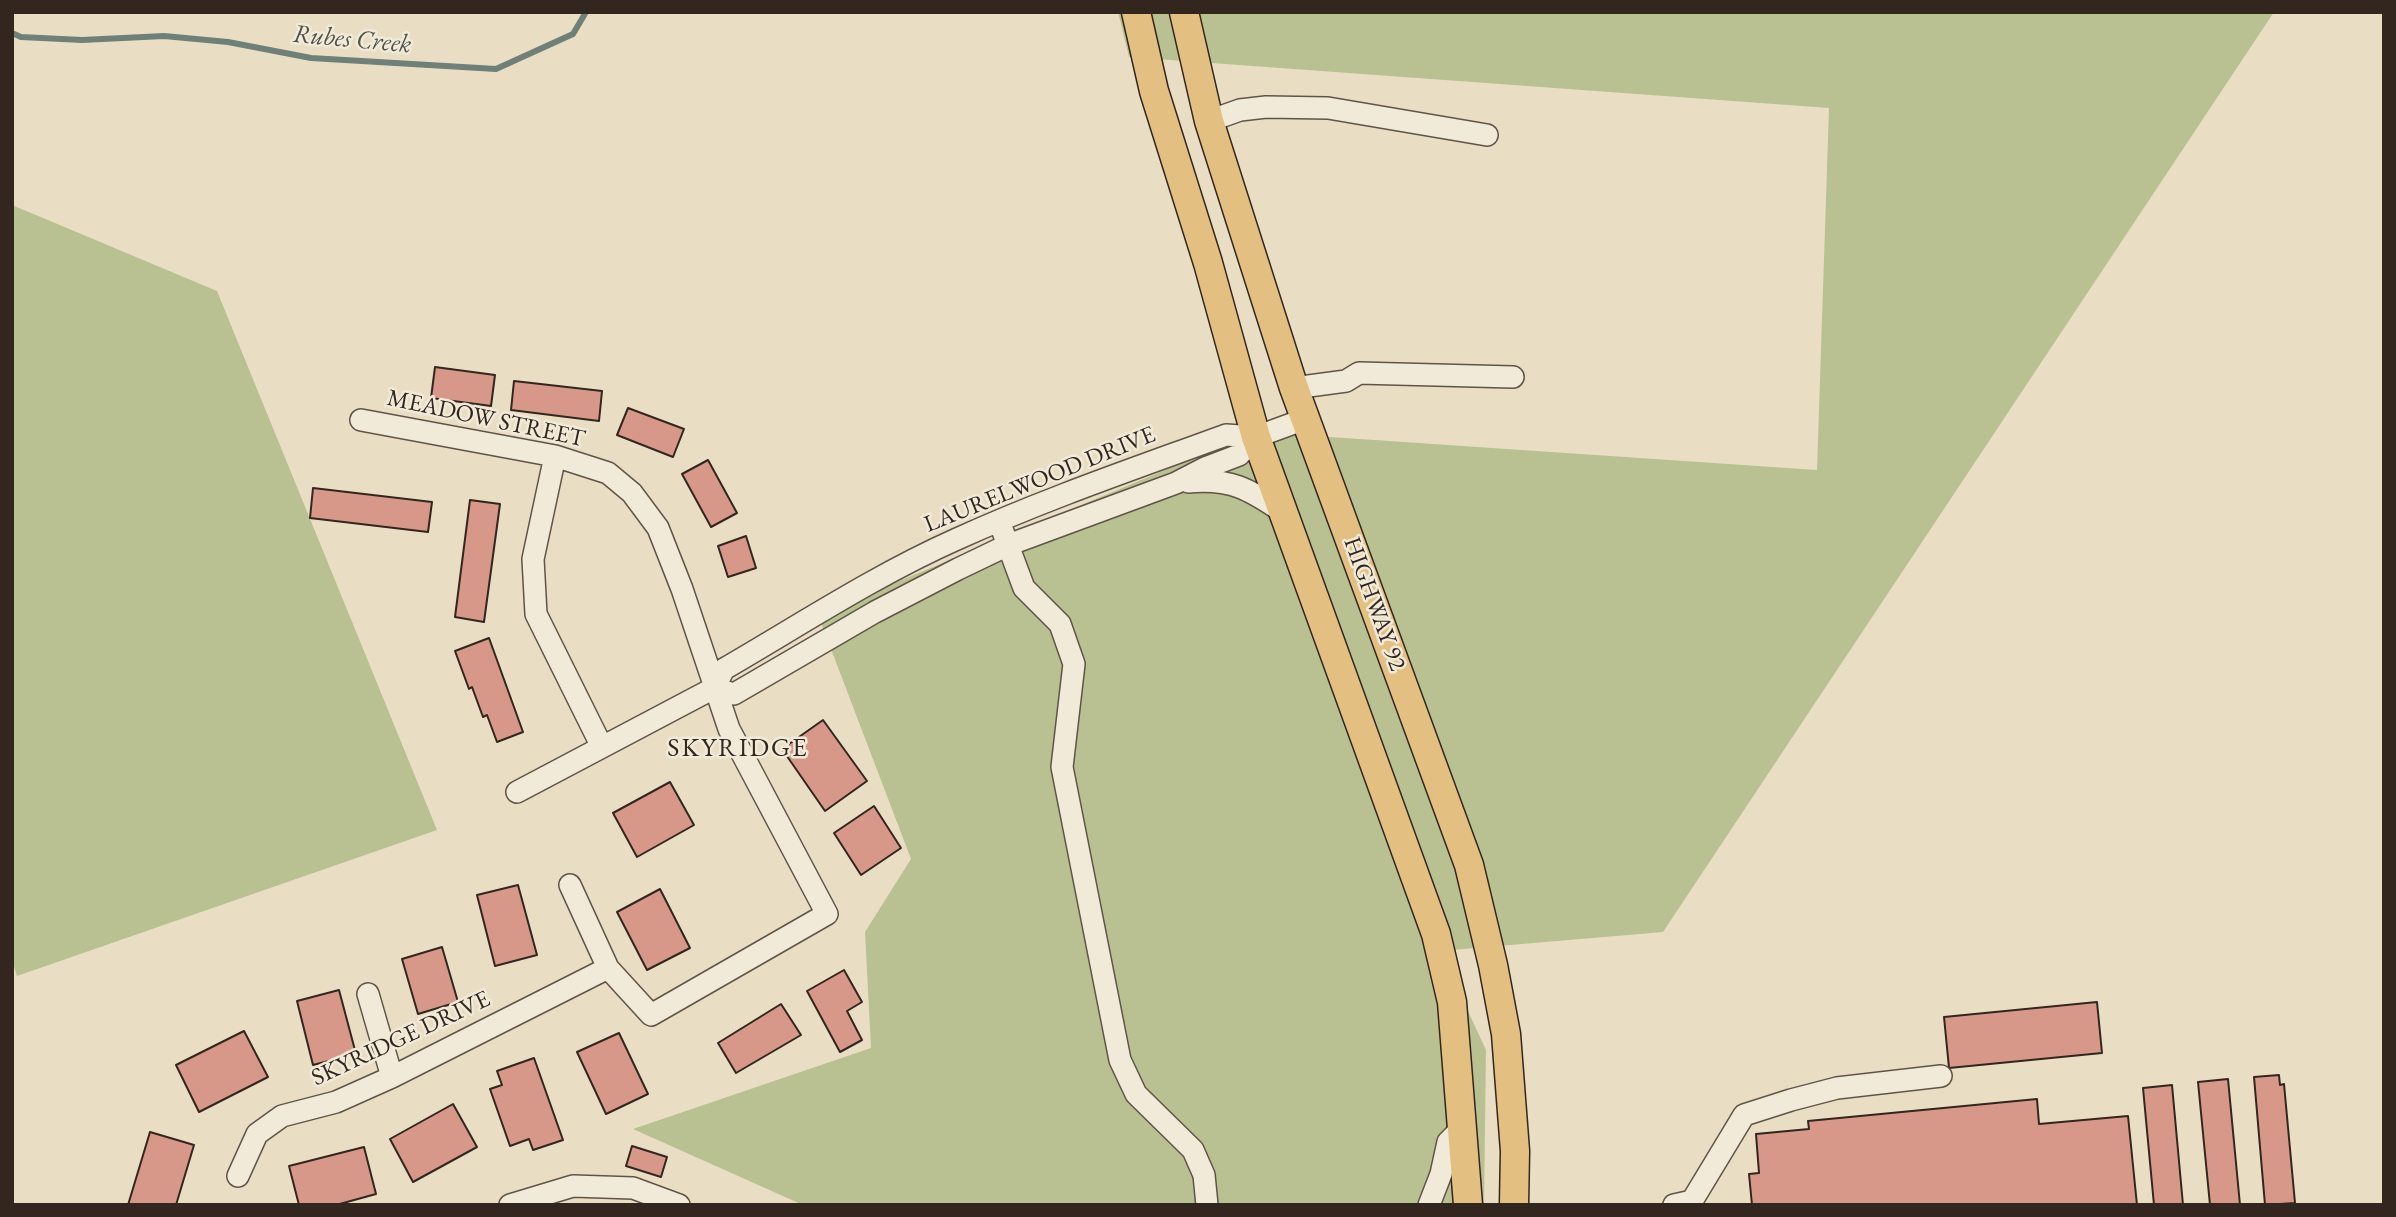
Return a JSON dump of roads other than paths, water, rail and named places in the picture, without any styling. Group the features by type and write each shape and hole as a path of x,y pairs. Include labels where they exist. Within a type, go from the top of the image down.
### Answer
{"main road":[{"path":"1136,12 1154,91 1208,263 1256,437 1436,934 1451,1002 1468,1205"},
{"name":"HIGHWAY 92","path":"1184,12 1209,121 1294,388 1469,866 1493,965 1506,1034 1515,1151 1514,1205"}],"street":[{"path":"1209,121 1240,110 1266,107 1328,108 1487,135"},
{"path":"1294,388 1346,381 1359,373 1513,377"},
{"name":"LAURELWOOD DRIVE","path":"517,792 714,688 724,668 956,539 1032,506 1226,435 1256,437 1305,419"},
{"name":"MEADOW STREET","path":"361,420 555,456 608,473 632,493 658,528 682,589 714,688"},
{"name":"LAURELWOOD DRIVE","path":"714,688 734,694 875,612 1008,545 1176,483 1239,455 1256,437"},
{"path":"555,456 533,559 536,614 602,747"},
{"name":"LAURELWOOD DRIVE","path":"1176,483 1213,480 1226,482 1263,499 1283,512"},
{"path":"999,521 1024,588 1060,624 1074,664 1062,767 1120,1060 1136,1094 1193,1150 1204,1175 1207,1205"},
{"path":"570,885 608,968 651,1015 827,914 729,729 714,688"},
{"name":"SKYRIDGE DRIVE","path":"238,1175 257,1134 282,1116 336,1102 392,1077 608,968"},
{"path":"368,994 392,1077"},
{"path":"1674,1205 1692,1202 1744,1115 1837,1088 1941,1076"},
{"path":"1429,1205 1441,1174 1448,1142 1460,1130"},
{"path":"510,1205 573,1186 611,1196 633,1188 679,1205"}],"waterway":[{"name":"Rubes Creek","path":"12,33 21,37 82,40 164,36 228,42 311,58 496,69 573,34 586,12"}],"district":[{"name":"SKYRIDGE","path":"738,749"}]}
